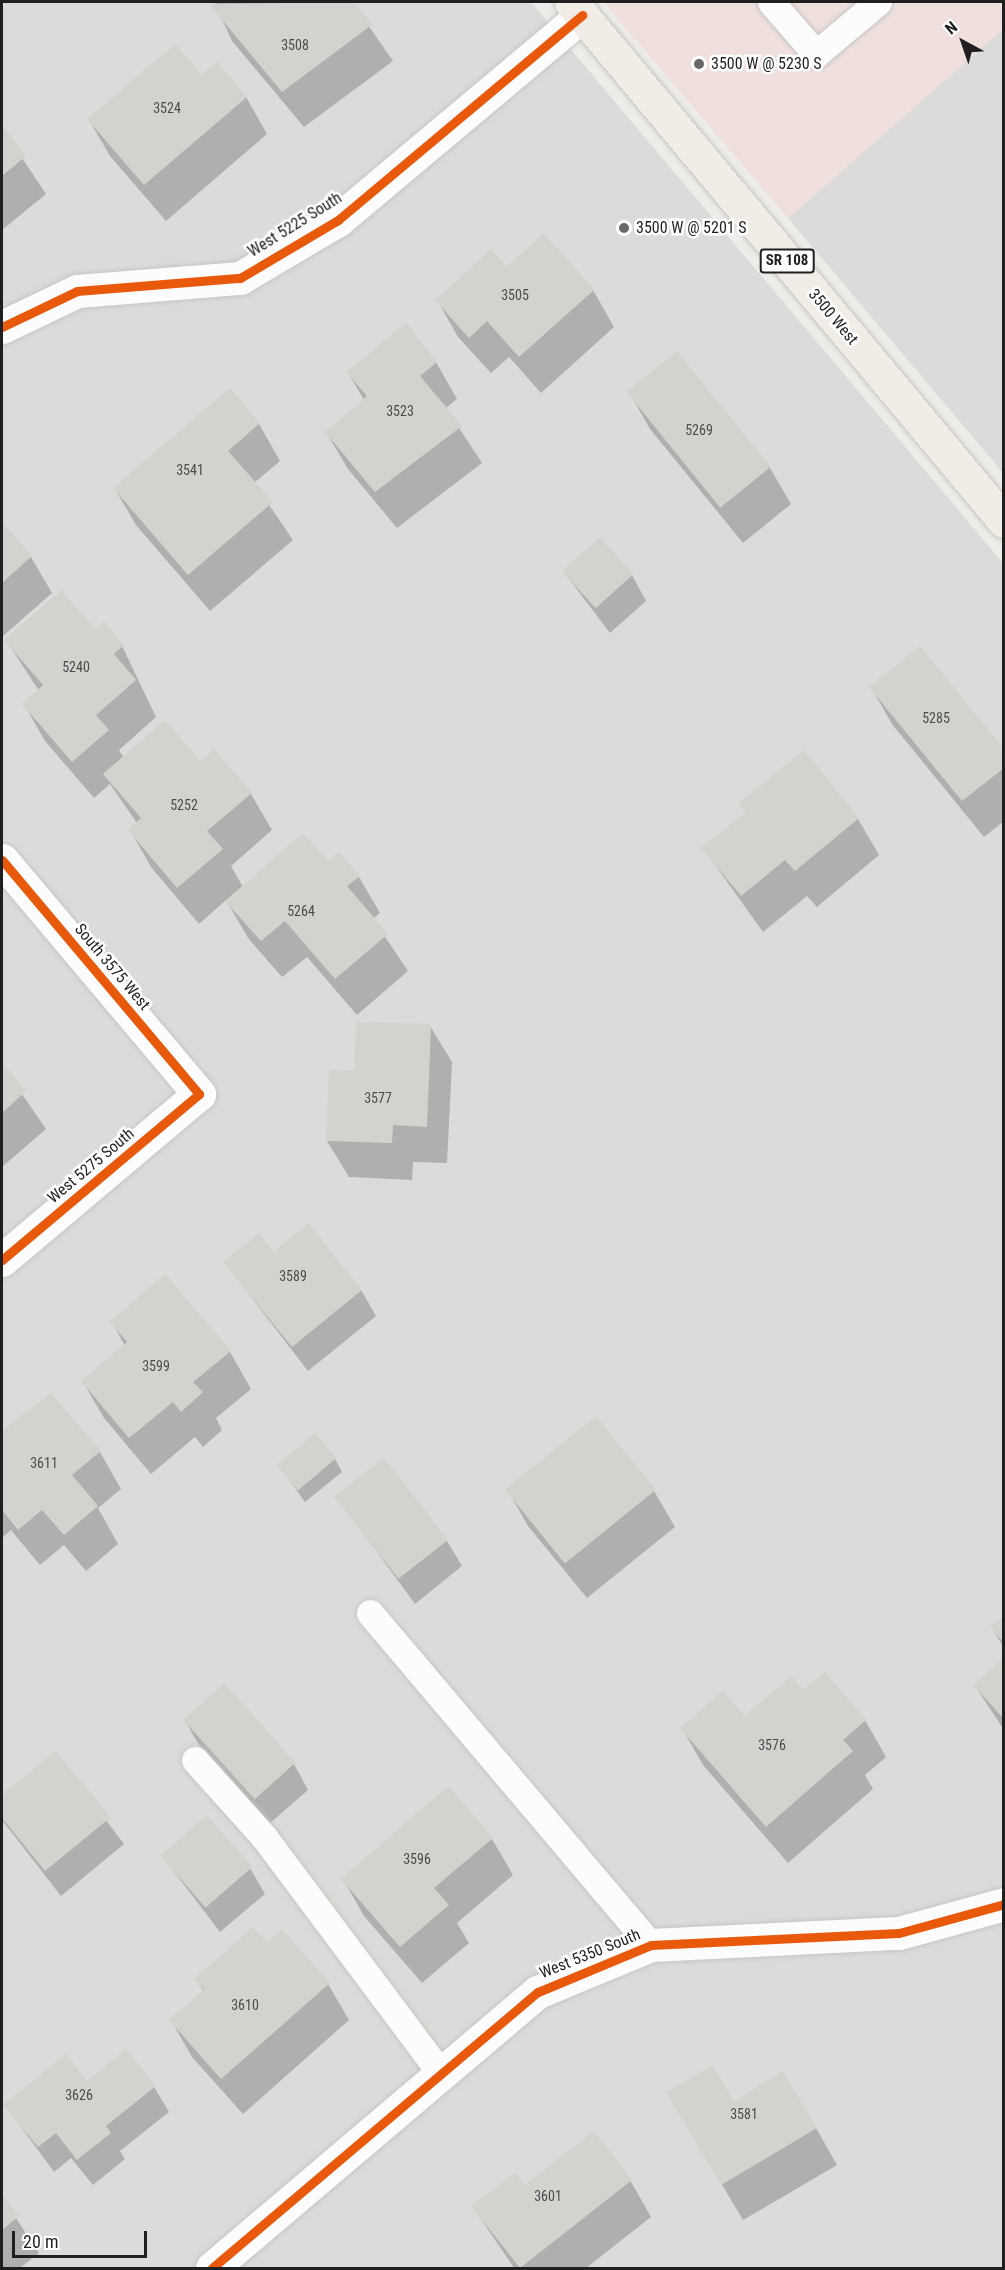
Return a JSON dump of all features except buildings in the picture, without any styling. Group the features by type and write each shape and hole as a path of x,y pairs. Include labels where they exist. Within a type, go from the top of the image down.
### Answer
{"main road":[{"name":"3500 West","path":"577,8 1004,521"}],"street":[{"name":"West 5225 South","path":"2,327 77,291 240,278 338,220 577,8"},
{"name":"South 3575 West","path":"2,860 199,1094"},
{"name":"West 5275 South","path":"2,1260 199,1094"},
{"name":"West 5350 South","path":"212,2268 538,1992 651,1945 899,1933 1004,1904"}],"lane":[{"path":"771,2 816,54 878,2"},
{"path":"370,1613 618,1899 651,1945"},
{"path":"195,1760 264,1837 441,2074"}],"shaded area":[{"path":"2,2 531,2 1003,563 1003,2268 2,2268"},
{"path":"603,2 1003,2 1003,29 788,218"},
{"path":"1003,29 1003,473 788,218"}],"cycle path":[{"path":"2,327 77,291 240,278 338,220 582,15"},
{"path":"2,860 199,1094 2,1260"},
{"path":"212,2268 538,1992 651,1945 899,1933 1004,1904"}],"place":[{"name":"3500 W @ 5230 S","path":"699,64"},
{"name":"3500 W @ 5201 S","path":"624,228"}]}
